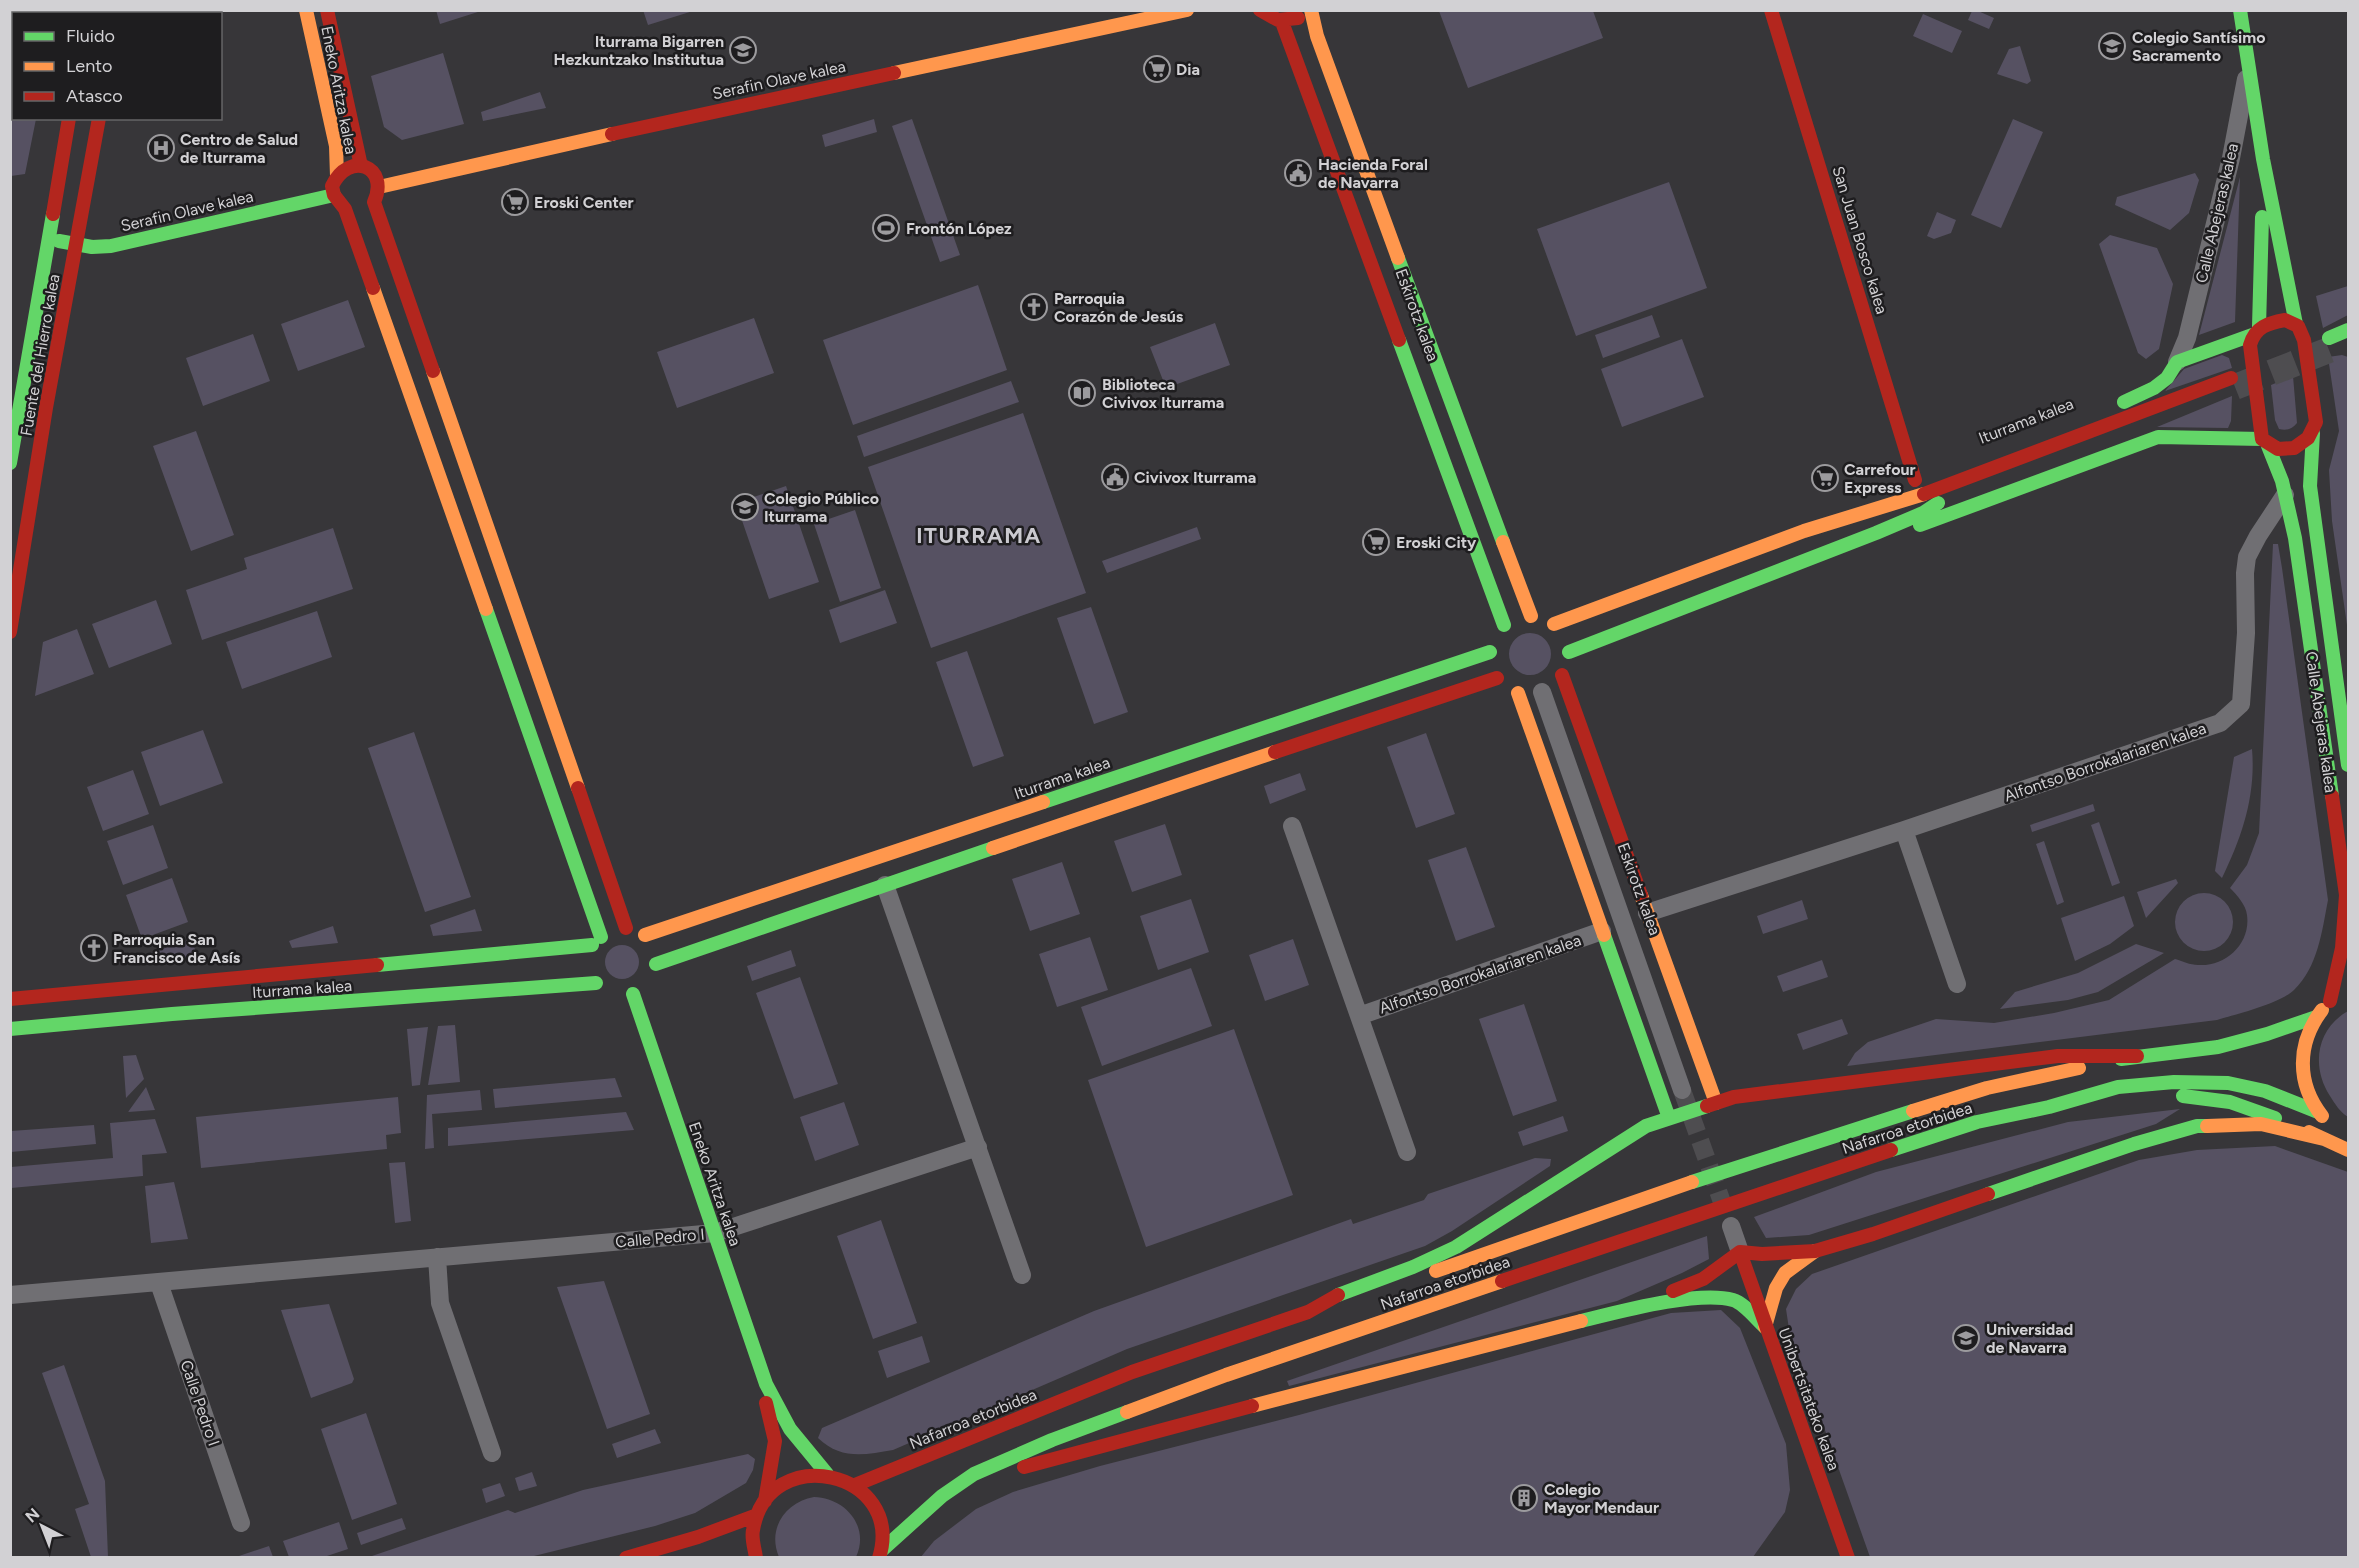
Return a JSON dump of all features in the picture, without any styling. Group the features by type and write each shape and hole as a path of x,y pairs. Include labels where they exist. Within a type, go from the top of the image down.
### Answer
{"street":[{"name":"Eneko Aritza kalea","path":"306,10 336,146 337,176"},
{"name":"Eneko Aritza kalea","path":"327,10 361,166"},
{"name":"Serafin Olave kalea","path":"379,187 640,126 1187,10"},
{"path":"1260,10 1269,18 1282,22 1298,18 1309,10"},
{"name":"Eskirotz kalea","path":"1309,10 1385,226 1508,630"},
{"name":"San Juan Bosco kalea","path":"1771,10 1910,483"},
{"name":"Calle Abejeras kalea","path":"2240,10 2263,159 2296,324 2304,340 2316,422 2309,475 2349,765"},
{"name":"Eskirotz kalea","path":"1282,22 1508,630"},
{"name":"Calle Abejeras kalea","path":"2177,362 2187,338 2231,158 2249,62"},
{"name":"Fuente del Hierro kalea","path":"10,463 69,120"},
{"name":"Fuente del Hierro kalea","path":"10,632 75,244 99,120"},
{"name":"Calle Abejeras kalea","path":"2263,159 2262,295 2250,345 2265,443 2283,480 2292,526 2346,895 2342,948 2330,1001"},
{"path":"596,941 345,209 334,195 332,186 337,176 347,167 361,166 369,169 376,177 379,187 375,202 626,928 645,935 654,949 652,974 885,885 1497,678"},
{"name":"Serafin Olave kalea","path":"47,238 92,247 111,246 334,195"},
{"path":"345,209 363,211 375,202"},
{"path":"2108,408 2154,388 2167,378 2177,362 2285,320 2296,324"},
{"path":"2349,330 2329,344 2349,345"},
{"name":"Iturrama kalea","path":"1561,638 1876,533 1923,513 1942,500 2230,383 1906,501 1804,531"},
{"name":"Iturrama kalea","path":"1876,533 1906,530 2158,437 2265,443 2279,451 2289,451 2307,441 2313,433"},
{"name":"Iturrama kalea","path":"1561,638 1804,531 1852,506 1910,483"},
{"name":"Alfontso Borrokalariaren kalea","path":"1647,913 1904,830 2220,723 2241,704 2246,633 2247,557 2285,495"},
{"path":"2258,536 2269,530 2292,526"},
{"path":"1497,678 1508,630 1561,638 1562,675 1542,692 1518,693"},
{"name":"Iturrama kalea","path":"645,935 1508,630"},
{"name":"Eskirotz kalea","path":"1562,675 1716,1103"},
{"path":"1497,678 1518,693 1668,1118"},
{"name":"Eskirotz kalea","path":"1542,692 1682,1090"},
{"name":"Alfontso Borrokalariaren kalea","path":"1292,826 1407,1152"},
{"path":"1904,830 1957,984"},
{"path":"885,885 1022,1275"},
{"name":"Iturrama kalea","path":"10,999 596,941 626,928"},
{"name":"Alfontso Borrokalariaren kalea","path":"1359,1016 1602,931"},
{"name":"Iturrama kalea","path":"10,1029 595,977 596,941"},
{"name":"Eneko Aritza kalea","path":"652,974 628,994 715,1233 766,1384 777,1399 790,1428 827,1474"},
{"path":"2330,1124 2318,1112 2310,1098 2304,1083 2301,1062 2305,1038 2316,1017 2330,1001 2349,990"},
{"name":"Nafarroa etorbidea","path":"855,1485 1132,1372 1308,1312 1338,1306 1657,1193 1976,1091 2137,1056 2218,1047 2267,1034 2316,1017"},
{"name":"Nafarroa etorbidea","path":"1308,1312 1338,1295 1413,1267 1456,1247 1646,1126 1734,1097 2058,1056 2137,1056"},
{"name":"Nafarroa etorbidea","path":"881,1554 942,1496 974,1474 1052,1440 1226,1375 1783,1185 1977,1122 2049,1107 2118,1088 2174,1082 2228,1083 2265,1091 2318,1112"},
{"name":"Nafarroa etorbidea","path":"2049,1107 2142,1096 2194,1096 2253,1108 2349,1149"},
{"path":"1629,1309 1703,1280 1740,1252 1762,1254 1815,1251 1873,1234 2134,1144 2197,1126 2261,1124 2324,1139"},
{"name":"Calle Pedro I","path":"10,1295 715,1233 978,1147"},
{"path":"1731,1226 1740,1252"},
{"path":"916,1520 1035,1463 1629,1309 1710,1296 1736,1300 1766,1327 1776,1288 1785,1273 1815,1251"},
{"name":"Unibertsitateko kalea","path":"1740,1252 1848,1557"},
{"path":"437,1257 440,1303 492,1453"},
{"name":"Calle Pedro I","path":"159,1283 241,1523"},
{"name":"Eneko Aritza kalea","path":"765,1501 775,1441 766,1404 766,1384"},
{"path":"756,1557 753,1533 757,1515 765,1501 777,1488 792,1479 809,1474 827,1474 842,1478 855,1485 868,1498 878,1514 882,1532 881,1554"},
{"path":"626,1557 698,1537 757,1515"}],"shaded area":[{"path":"436,10 481,10 481,11 440,24"},
{"path":"643,10 693,10 693,11 648,25"},
{"path":"1439,11 1593,11 1603,38 1468,88"},
{"path":"1972,11 1978,11 1994,18 1989,29 1968,20"},
{"path":"1923,14 1962,31 1952,53 1913,36"},
{"path":"2020,46 2031,81 2027,84 1997,74 2009,49"},
{"path":"443,53 464,124 402,140 384,127 371,76"},
{"path":"540,92 546,108 483,121 481,112"},
{"path":"12,112 12,120 36,120 25,174 11,176"},
{"path":"874,119 877,132 825,147 822,135"},
{"path":"912,119 960,255 940,262 892,126"},
{"path":"2013,119 2043,132 2001,228 1971,215"},
{"path":"2195,173 2199,180 2189,213 2170,230 2115,205 2117,197"},
{"path":"2240,177 2235,322 2199,335"},
{"path":"1669,182 1707,288 1576,336 1537,229"},
{"path":"1937,212 1956,220 1951,233 1934,239 1927,236"},
{"path":"2110,235 2157,248 2173,284 2159,349 2146,359 2138,353 2099,244"},
{"path":"978,285 1007,370 853,425 823,340"},
{"path":"2348,286 2348,315 2323,328 2316,296"},
{"path":"348,300 365,347 298,371 281,324"},
{"path":"1652,315 1660,337 1603,358 1595,335"},
{"path":"754,318 774,373 677,408 657,352"},
{"path":"1215,323 1230,365 1166,388 1150,347"},
{"path":"253,334 270,381 203,406 186,358"},
{"path":"1682,339 1704,397 1622,427 1601,369"},
{"path":"2222,355 2229,358 2232,368 2165,391 2184,369"},
{"path":"2342,355 2348,357 2348,632 2332,521 2329,470 2339,431 2328,357"},
{"path":"2293,376 2297,423 2289,429 2279,429 2275,420 2271,385"},
{"path":"1011,381 1019,402 864,457 857,436"},
{"path":"2232,396 2231,421 2228,428 2157,427"},
{"path":"1023,413 1086,593 931,648 868,467"},
{"path":"196,431 234,535 191,551 153,446"},
{"path":"786,486 819,582 769,599 736,503"},
{"path":"855,510 881,588 840,602 814,524"},
{"path":"1197,527 1201,539 1107,573 1102,561"},
{"path":"333,528 353,589 202,640 186,590 247,569 244,558"},
{"path":"2273,544 2278,544 2282,568 2328,900 2318,948 2309,971 2302,981 2294,990 2278,1000 2217,1020 1847,1066 1855,1053 1868,1042 1936,1019 1994,1023 2054,1013 2109,1000 2175,959 2192,964 2208,965 2234,952 2245,935 2247,915 2243,904 2230,888 2247,865 2259,833"},
{"path":"885,590 897,623 840,643 829,610"},
{"path":"156,600 172,644 109,668 92,624"},
{"path":"1091,607 1128,712 1094,724 1057,618"},
{"path":"317,611 332,657 242,689 226,642"},
{"path":"77,629 94,674 35,696 43,642"},
{"path":"1530,633 1545,639 1551,654 1545,669 1530,675 1515,669 1509,654 1515,639"},
{"path":"967,651 1004,756 973,767 936,662"},
{"path":"203,730 223,783 160,806 141,752"},
{"path":"414,732 471,897 425,912 368,748"},
{"path":"1426,733 1455,814 1416,828 1387,747"},
{"path":"2252,749 2250,800 2236,847 2222,878 2215,871 2234,757"},
{"path":"133,770 149,814 103,831 87,787"},
{"path":"1300,773 1306,790 1270,804 1264,786"},
{"path":"2093,804 2095,811 2032,832 2030,825"},
{"path":"2099,822 2120,883 2112,886 2091,825"},
{"path":"1165,824 1182,875 1132,892 1114,841"},
{"path":"153,825 168,868 123,885 107,841"},
{"path":"2044,841 2064,902 2057,905 2036,844"},
{"path":"1466,847 1495,927 1456,941 1428,860"},
{"path":"1062,862 1080,914 1030,931 1012,879"},
{"path":"172,878 188,922 142,939 126,895"},
{"path":"2176,879 2178,883 2146,918 2137,892"},
{"path":"2204,893 2220,898 2228,906 2233,922 2228,938 2220,946 2204,951 2188,946 2180,938 2175,922 2180,906 2188,898"},
{"path":"2124,896 2134,926 2110,944 2075,961 2061,918"},
{"path":"1191,899 1209,952 1158,970 1140,916"},
{"path":"1802,900 1808,919 1763,934 1757,916"},
{"path":"475,909 482,931 433,936 430,925"},
{"path":"333,926 338,943 292,948 289,941"},
{"path":"1090,937 1108,990 1057,1007 1039,954"},
{"path":"191,939 198,957 149,960 145,955"},
{"path":"1293,939 1309,985 1265,1001 1249,955"},
{"path":"2136,944 2164,953 2098,992 2068,1000 2000,1009 2015,992 2078,973"},
{"path":"622,945 634,950 639,962 634,974 622,979 610,974 605,962 610,950"},
{"path":"791,950 796,966 752,981 747,966"},
{"path":"1822,960 1828,977 1783,992 1777,976"},
{"path":"1191,968 1212,1026 1102,1066 1081,1007"},
{"path":"800,977 838,1084 794,1099 756,993"},
{"path":"1524,1004 1557,1101 1513,1116 1479,1019"},
{"path":"2348,1011 2348,1117 2336,1105 2324,1085 2319,1061 2323,1038 2337,1019"},
{"path":"1842,1019 1848,1034 1803,1050 1797,1034"},
{"path":"455,1025 460,1082 428,1085 438,1026"},
{"path":"428,1027 420,1085 412,1086 407,1029"},
{"path":"1234,1029 1293,1195 1146,1247 1088,1080"},
{"path":"136,1055 144,1079 126,1098 123,1056"},
{"path":"615,1078 622,1097 495,1108 493,1089"},
{"path":"146,1087 155,1110 128,1112"},
{"path":"480,1090 482,1110 432,1114 434,1148 425,1149 427,1095"},
{"path":"398,1097 401,1133 386,1135 387,1149 201,1168 196,1117"},
{"path":"844,1102 859,1145 815,1161 800,1117"},
{"path":"2180,1109 2156,1124 1809,1235 1766,1238 1754,1217 1876,1172 2068,1122"},
{"path":"626,1112 634,1130 448,1146 448,1128"},
{"path":"1563,1116 1568,1131 1523,1146 1518,1132"},
{"path":"155,1119 167,1153 142,1155 143,1176 11,1188 11,1167 113,1158 110,1123"},
{"path":"94,1125 96,1144 11,1152 11,1131"},
{"path":"2275,1146 2348,1172 2348,1557 1870,1557 1789,1329 1786,1309 1796,1289 1812,1274 2139,1160 2197,1150"},
{"path":"1535,1158 1551,1159 1550,1166 1452,1231 1425,1246 1127,1349 893,1450 863,1454 844,1453 835,1450 818,1438 822,1428 1094,1311 1351,1219 1353,1224 1424,1200 1428,1194"},
{"path":"405,1162 411,1221 395,1223 389,1163"},
{"path":"174,1182 188,1239 151,1243 145,1186"},
{"path":"881,1220 917,1323 873,1339 837,1236"},
{"path":"1707,1236 1709,1259 1617,1301 1289,1386 1287,1381"},
{"path":"604,1281 650,1414 607,1429 557,1287"},
{"path":"329,1304 354,1379 352,1383 311,1398 281,1310"},
{"path":"1721,1310 1740,1328 1786,1444 1790,1490 1785,1512 1753,1557 920,1558 934,1541 976,1509 1013,1492 1100,1466 1299,1415 1671,1313"},
{"path":"922,1336 930,1362 887,1378 878,1351"},
{"path":"64,1365 105,1481 108,1557 91,1557 75,1509 89,1504 42,1373"},
{"path":"366,1413 397,1504 352,1520 321,1429"},
{"path":"655,1429 661,1443 617,1458 612,1444"},
{"path":"748,1454 755,1459 753,1470 746,1483 695,1513 655,1526 530,1557 369,1557 508,1510 515,1513 583,1490"},
{"path":"532,1472 537,1486 519,1491 515,1478"},
{"path":"500,1483 505,1496 486,1503 482,1489"},
{"path":"814,1497 836,1503 852,1516 860,1535 860,1546 856,1557 779,1557 775,1537 781,1518 795,1505"},
{"path":"402,1518 406,1529 361,1545 357,1533"},
{"path":"339,1522 348,1549 324,1557 289,1557 283,1541"},
{"path":"269,1546 273,1557 236,1557"}],"tunnel":[{"path":"2235,387 2329,350"},
{"path":"1682,1090 1727,1216"}],"traffic: fast":[{"path":"2240,10 2263,159 2296,324"},
{"path":"59,241 92,247 111,246 334,195"},
{"path":"10,463 53,214"},
{"path":"2259,327 2262,217"},
{"path":"1398,258 1503,542"},
{"path":"2329,338 2348,330"},
{"path":"2124,402 2154,388 2167,378 2177,362 2252,335"},
{"path":"1399,340 1504,625"},
{"path":"2313,433 2310,486 2348,765"},
{"path":"1920,525 2158,437 2262,439"},
{"path":"2268,446 2282,481 2295,538 2332,796"},
{"path":"1569,652 1876,533 1923,513 1938,503"},
{"path":"486,609 601,937"},
{"path":"1043,802 1490,652"},
{"path":"656,964 993,848"},
{"path":"1604,935 1669,1118"},
{"path":"377,965 592,945"},
{"path":"10,1029 172,1014 596,983"},
{"path":"633,994 766,1384 790,1429 827,1474"},
{"path":"2121,1059 2218,1047 2267,1034 2316,1017"},
{"path":"1891,1150 1977,1122 2049,1107 2118,1087 2174,1082 2228,1083 2265,1091 2318,1112"},
{"path":"2183,1096 2230,1102 2275,1118"},
{"path":"1338,1295 1413,1267 1456,1247 1646,1126 1707,1106"},
{"path":"1692,1182 1913,1111"},
{"path":"1988,1194 2134,1144 2197,1126 2207,1126"},
{"path":"1581,1321 1658,1303 1718,1298 1737,1302 1765,1327"},
{"path":"882,1550 942,1496 974,1474 1052,1440 1127,1412"}],"traffic: slow":[{"path":"306,10 336,146 337,176"},
{"path":"894,73 1187,10"},
{"path":"1311,10 1317,36 1398,258"},
{"path":"379,187 612,134"},
{"path":"373,288 486,609"},
{"path":"433,371 578,788"},
{"path":"1554,624 1804,531 1924,494"},
{"path":"1503,542 1531,616"},
{"path":"1518,693 1604,935"},
{"path":"993,848 1275,752"},
{"path":"645,935 1043,802"},
{"path":"1641,895 1716,1103"},
{"path":"2322,1010 2308,1036 2303,1063 2308,1090 2322,1116"},
{"path":"1913,1111 1987,1088 2079,1068"},
{"path":"2207,1126 2261,1124 2324,1139"},
{"path":"2309,1132 2348,1150"},
{"path":"1436,1271 1692,1182"},
{"path":"1765,1327 1776,1288 1785,1273 1815,1251"},
{"path":"1127,1412 1226,1375 1502,1281"},
{"path":"1252,1406 1581,1321"}],"traffic: jam":[{"path":"327,10 361,166"},
{"path":"1260,10 1278,20 1298,18"},
{"path":"1771,10 1915,480"},
{"path":"1282,22 1399,340"},
{"path":"612,134 894,73"},
{"path":"53,214 69,120"},
{"path":"10,632 46,408 99,120"},
{"path":"373,288 345,209 334,195 332,186 339,175 348,168 357,166 365,167 377,179 374,202 433,371"},
{"path":"2285,320 2298,326 2304,340 2316,422 2308,438 2294,448 2278,449 2262,439 2250,345 2255,334 2263,327 2285,320"},
{"path":"1924,494 2231,378"},
{"path":"1562,675 1641,895"},
{"path":"1275,752 1497,678"},
{"path":"578,788 626,928"},
{"path":"2330,1001 2342,948 2346,895 2332,796"},
{"path":"10,999 377,965"},
{"path":"1707,1106 1734,1097 2058,1056 2137,1056"},
{"path":"1502,1281 1891,1150"},
{"path":"1673,1291 1703,1279 1740,1252 1762,1254 1815,1251 1873,1234 1988,1194"},
{"path":"1740,1252 1848,1558"},
{"path":"855,1485 1132,1372 1308,1312 1338,1295"},
{"path":"765,1501 775,1441 766,1403"},
{"path":"1024,1467 1252,1406"},
{"path":"756,1558 753,1530 764,1502 783,1484 807,1476 832,1478 855,1487 873,1504 882,1528 879,1558"},
{"path":"626,1558 698,1537 757,1515"}],"place":[{"name":"Colegio Santísimo Sacramento","path":"2112,46"},
{"name":"Iturrama Bigarren Hezkuntzako Institutua","path":"743,50"},
{"name":"Dia","path":"1157,69"},
{"name":"Centro de Salud de Iturrama","path":"161,148"},
{"name":"Hacienda Foral de Navarra","path":"1298,173"},
{"name":"Eroski Center","path":"515,202"},
{"name":"Frontón López","path":"886,228"},
{"name":"Parroquia Corazón de Jesús","path":"1034,307"},
{"name":"Biblioteca Civivox Iturrama","path":"1082,393"},
{"name":"Civivox Iturrama","path":"1115,477"},
{"name":"Carrefour Express","path":"1825,478"},
{"name":"Colegio Público Iturrama","path":"745,507"},
{"name":"Eroski City","path":"1376,542"},
{"name":"Parroquia San Francisco de Asís","path":"94,948"},
{"name":"Universidad de Navarra","path":"1966,1338"},
{"name":"Colegio Mayor Mendaur","path":"1524,1498"}],"district":[{"name":"ITURRAMA","path":"979,535"}]}
